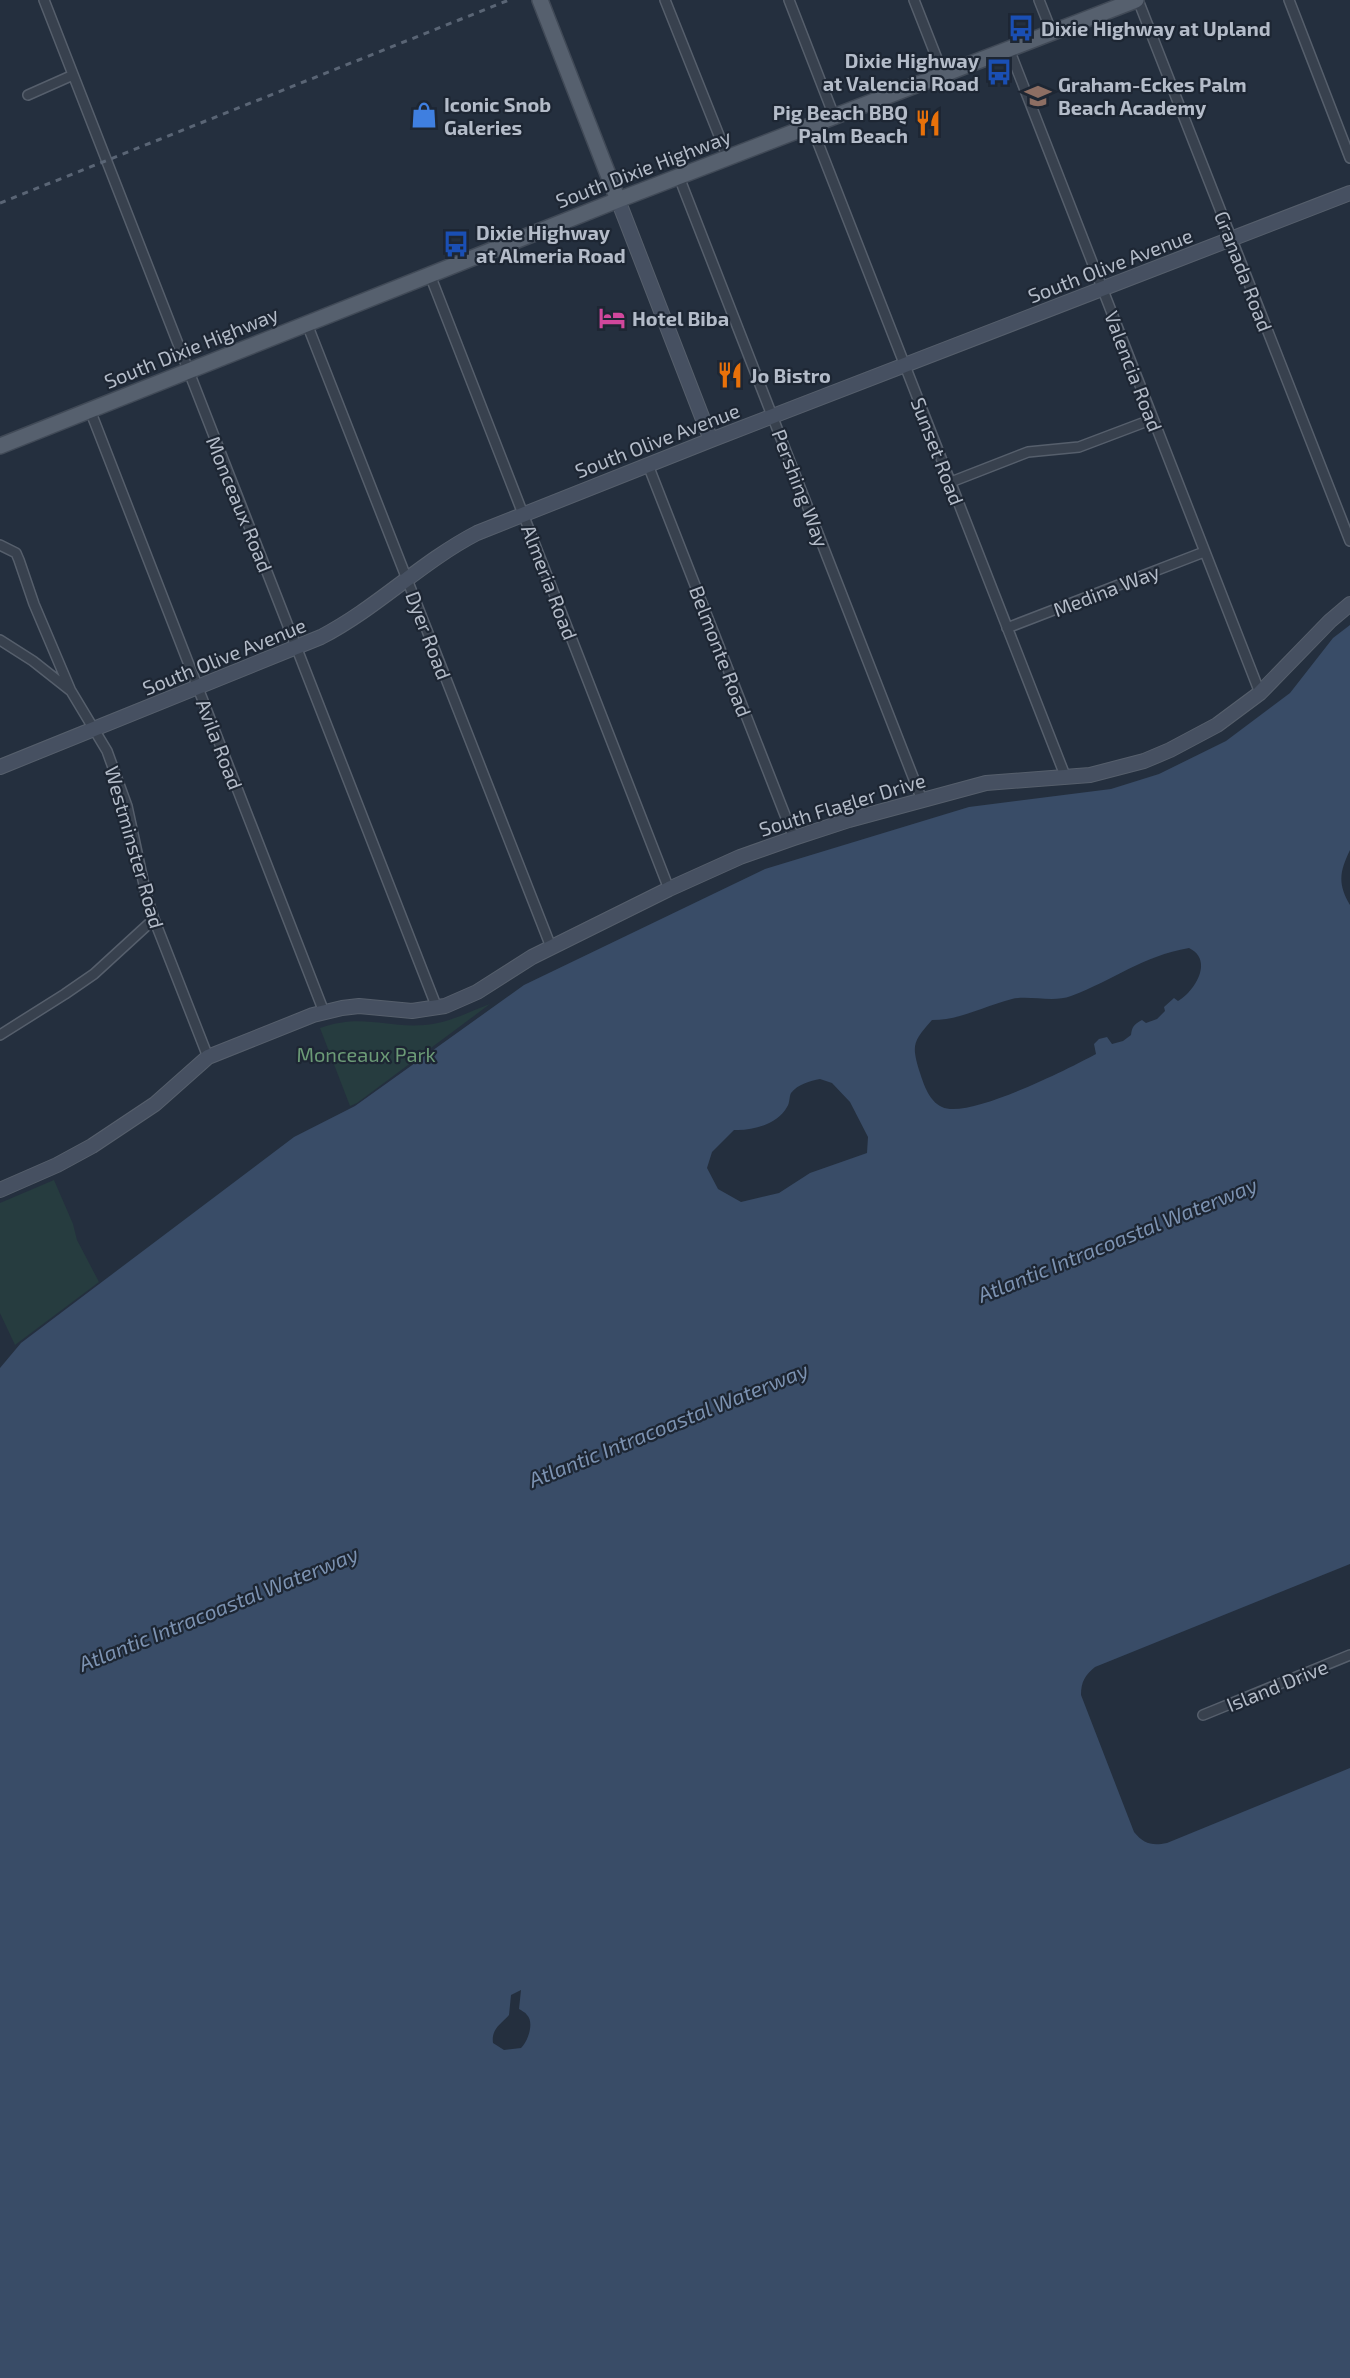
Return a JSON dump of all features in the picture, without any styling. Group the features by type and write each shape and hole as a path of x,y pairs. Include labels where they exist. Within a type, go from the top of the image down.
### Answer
{"main road":[{"path":"540,0 618,200"},
{"name":"South Dixie Highway","path":"0,446 618,200 1137,0"}],"street":[{"name":"Monceaux Road","path":"44,0 437,1008"},
{"path":"665,0 728,158"},
{"path":"789,0 834,116"},
{"path":"914,0 943,74"},
{"path":"1039,0 1052,33"},
{"name":"Granada Road","path":"1137,0 1350,541"},
{"path":"1289,0 1350,158"},
{"name":"Valencia Road","path":"1009,49 1260,693"},
{"path":"28,95 73,75"},
{"name":"Sunset Road","path":"811,125 1066,778"},
{"name":"Pershing Way","path":"679,177 921,800"},
{"name":"South Olive Avenue","path":"0,767 298,648 356,618 462,541 524,513 1350,193"},
{"path":"618,200 711,440"},
{"name":"Almeria Road","path":"430,275 669,889"},
{"name":"Dyer Road","path":"307,324 551,947"},
{"name":"Avila Road","path":"90,410 324,1012"},
{"path":"951,482 1028,452 1079,447 1152,419"},
{"name":"Belmonte Road","path":"648,465 794,837"},
{"path":"0,545 16,553 34,604 71,691"},
{"name":"Medina Way","path":"1007,628 1204,552"},
{"name":"South Flagler Drive","path":"208,1057 324,1012 359,1006 412,1011 437,1008 462,1000 551,947 669,889 740,857 794,837 986,783 1066,778 1117,769 1170,750 1217,725 1260,693 1330,621 1350,604"},
{"name":"Westminster Road","path":"0,640 33,661 71,691 107,751 127,806 146,894 154,919 208,1057"},
{"path":"0,1035 94,974 154,919"},
{"path":"1,1186 57,1165 92,1146 155,1104 208,1057"},
{"name":"Island Drive","path":"1203,1715 1350,1655"}],"green space":[{"name":"Monceaux Park","path":"490,1004 350,1106 320,1028 361,1021 410,1025 434,1024"},
{"path":"54,1180 73,1224 77,1240 99,1282 15,1345 0,1313 0,1203"}],"water":[{"name":"Atlantic Intracoastal Waterway","path":"1350,625 1350,850 1341,877 1343,890 1350,905 1350,1564 1095,1667 1084,1679 1081,1695 1134,1832 1149,1843 1167,1843 1350,1768 1350,2378 0,2378 0,1368 21,1343 294,1137 355,1106 524,985 765,869 969,807 1111,789 1159,774 1226,741 1290,693 1333,638","holes":["1189,948 1200,960 1201,967 1196,983 1178,1001 1174,998 1164,1007 1165,1011 1157,1019 1146,1023 1142,1020 1137,1023 1131,1035 1123,1041 1112,1044 1107,1037 1099,1039 1094,1044 1096,1054 1019,1091 973,1106 955,1109 942,1107 928,1092 920,1073 915,1049 917,1039 932,1020 963,1015 1012,999 1064,998 1086,990 1142,962","820,1079 832,1083 850,1102 868,1137 867,1153 810,1173 779,1193 741,1202 718,1189 707,1168 712,1152 734,1130 757,1128 778,1118 788,1105 790,1095 804,1083","521,1990 519,2009 529,2019 530,2028 526,2042 521,2048 504,2050 493,2043 493,2038 497,2027 509,2015 511,1995"]}],"railway":[{"path":"0,203 509,0"}],"place":[{"name":"Dixie Highway at Upland","path":"1021,28"},
{"name":"Dixie Highway at Valencia Road","path":"999,72"},
{"name":"Graham-Eckes Palm Beach Academy","path":"1038,96"},
{"name":"Iconic Snob Galeries","path":"424,115"},
{"name":"Pig Beach BBQ Palm Beach","path":"928,123"},
{"name":"Dixie Highway at Almeria Road","path":"456,244"},
{"name":"Hotel Biba","path":"612,318"},
{"name":"Jo Bistro","path":"730,375"}]}
